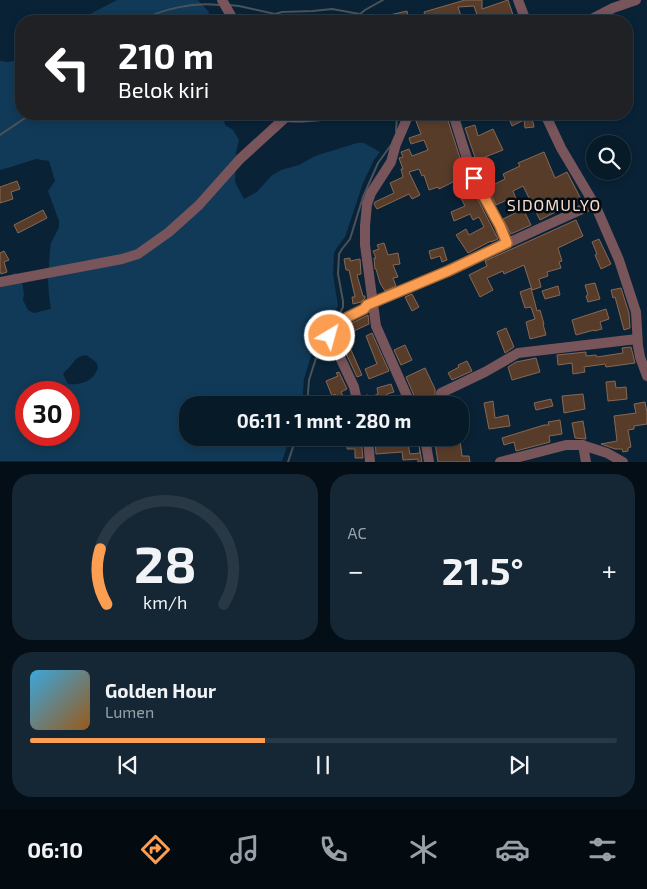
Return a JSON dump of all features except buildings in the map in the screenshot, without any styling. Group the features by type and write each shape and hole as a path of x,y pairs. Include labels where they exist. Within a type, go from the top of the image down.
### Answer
{"street":[{"path":"222,0 231,15"},
{"path":"518,0 524,15"},
{"path":"600,15 636,0"},
{"path":"0,282 122,259 138,254 169,232 199,205 240,160 283,120"},
{"path":"407,120 396,144 391,162 371,193 367,204 365,226 365,245 376,326 407,396"},
{"path":"455,120 474,178 507,243"},
{"path":"548,120 561,148 594,204 619,260 636,312 640,356 647,376"},
{"path":"356,396 354,387 330,336 330,327 364,309 373,302 448,271 594,204"},
{"path":"441,393 485,372 518,353 637,338"},
{"path":"500,462 566,445 583,445 607,453 623,462"},
{"path":"583,445 586,462"},
{"path":"369,446 370,462"},
{"path":"426,446 429,462"}],"shaded area":[{"path":"117,0 198,0 209,12 208,15 88,15"},
{"path":"0,61 15,61 15,120 224,120 225,125 233,130 239,140 236,153 235,182 244,199 257,192 271,176 281,170 299,165 315,156 357,143 364,143 380,152 363,183 345,237 334,253 333,274 338,306 318,333 304,379 303,396 179,396 179,446 287,446 282,461 0,461 0,278 15,273 21,275 23,300 28,310 34,313 51,309 48,280 50,249 59,227 59,221 48,191 55,181 49,161 36,159 0,170"}],"waterway":[{"path":"360,15 383,0"},
{"path":"153,15 178,7 219,5"},
{"path":"229,5 275,14 332,9 360,14"},
{"path":"0,135 22,120"},
{"path":"396,131 397,120"},
{"path":"335,319 343,307 338,274 339,254 350,239 363,197 378,163 391,145"},
{"path":"308,396 309,380 325,330"},
{"path":"288,462 293,446"}],"district":[{"name":"SIDOMULYO","path":"554,205"}],"route":[{"path":"330,336 329,330 332,325 364,309 367,305 448,271 507,243 474,178"}]}
